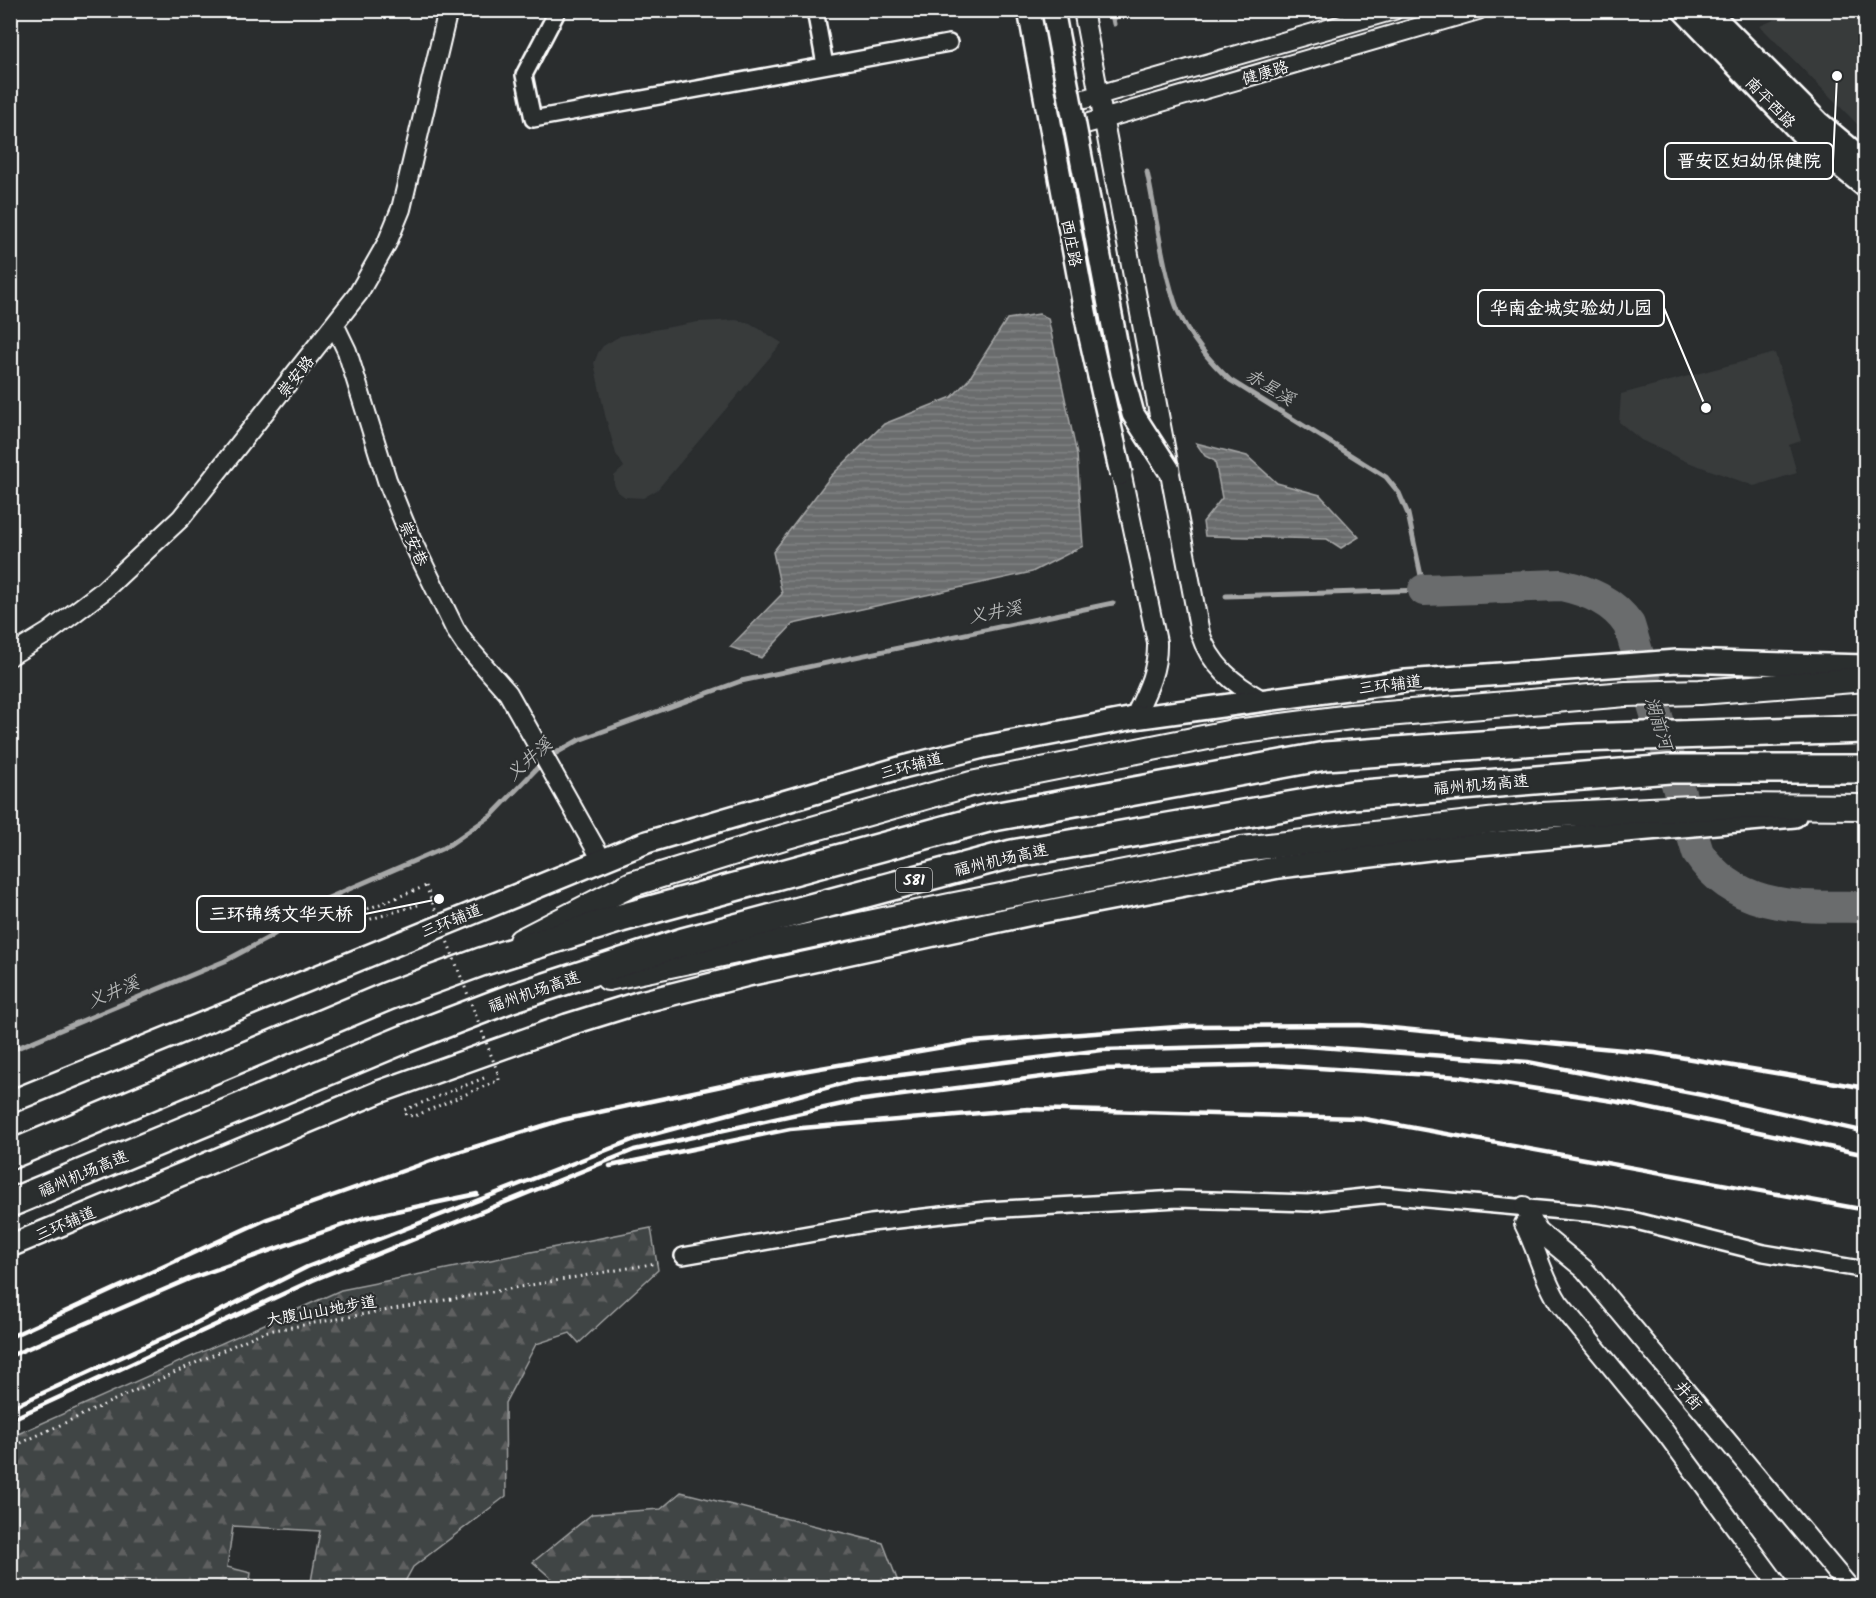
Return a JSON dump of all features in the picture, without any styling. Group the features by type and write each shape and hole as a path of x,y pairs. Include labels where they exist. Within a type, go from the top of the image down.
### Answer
{"highway":[{"path":"481,962 632,884 970,784 1228,733 1351,717 1626,694 1700,692 1866,678"},
{"name":"S81","path":"10,1155 388,996 481,962 621,918 988,818 1324,756 1579,738 1866,729"},
{"name":"福州机场高速","path":"10,1203 405,1039 509,999 683,942 1012,854 1352,795 1669,769 1866,770"},
{"path":"509,999 755,946 1242,849 1540,815 1661,818 1866,808"}],"main road":[{"name":"西庄路","path":"1027,10 1088,328 1121,474"},
{"path":"1053,10 1122,373 1133,414 1169,470"},
{"name":"南平西路","path":"1683,10 1807,139 1866,187"},
{"name":"南平西路","path":"1707,10 1818,122 1866,162"},
{"name":"三环辅道","path":"10,1102 647,842 903,766 983,747 1134,718 1406,681 1607,665 1677,662 1866,666"},
{"name":"三环辅道","path":"10,1246 379,1092 567,1025 700,987 1016,917 1279,867 1661,818"}],"street":[{"name":"崇安路","path":"10,656 87,604 165,534 202,492 335,326 369,276 398,218 411,174 448,10"},
{"path":"558,10 524,75 533,119 948,43"},
{"path":"815,10 825,65"},
{"path":"1027,10 1157,642 1156,664 1148,692 1134,718"},
{"path":"1083,10 1204,644 1219,668 1242,689 1262,700"},
{"name":"健康路","path":"1046,111 1394,10"},
{"name":"健康路","path":"1051,134 1478,10"},
{"name":"崇安巷","path":"335,326 347,351 378,454 411,539 454,629 475,656 502,684 602,860"},
{"path":"683,1256 906,1218 1114,1200 1178,1199 1289,1204 1382,1195 1519,1206 1632,1220 1764,1253 1866,1270"},
{"path":"1519,1206 1549,1286 1559,1303 1665,1432 1780,1587"},
{"name":"井街","path":"1519,1206 1538,1231 1584,1269 1850,1587"}],"path":[{"path":"418,905 334,930 334,922 426,886 499,1080 415,1116 406,1116 404,1110 484,1078"},
{"name":"大腹山山地步道","path":"10,1448 263,1332 657,1263"}],"shaded area":[{"path":"1794,11 1865,11 1865,125 1861,128 1760,26"},
{"path":"1039,314 1048,318 1077,455 1083,546 1032,572 793,624 761,658 730,647 782,594 773,552 831,476 884,424 952,397 969,379 1007,319"},
{"path":"736,320 750,323 782,343 657,490 643,498 625,497 617,491 614,484 614,476 624,467 616,454 605,415 594,363 598,353 603,346 620,336 698,322"},
{"path":"1775,353 1801,441 1789,445 1797,473 1754,486 1685,461 1641,440 1619,422 1621,394"},
{"path":"1196,443 1247,456 1277,483 1320,495 1359,537 1341,548 1327,539 1205,536 1203,522 1222,498 1215,461 1205,456"}],"green space":[{"path":"651,1228 658,1270 579,1343 570,1333 536,1344 505,1403 506,1496 413,1567 402,1587 310,1587 320,1531 233,1526 227,1567 251,1573 249,1587 11,1587 11,1437 341,1290"},
{"path":"681,1492 883,1543 900,1587 561,1587 533,1562 592,1514 661,1509"}],"waterway":[{"name":"赤星溪","path":"1111,10 1114,24"},
{"name":"赤星溪","path":"1147,172 1173,296 1178,311 1194,339 1230,380 1386,477 1399,493 1408,514 1424,590 1226,596"},
{"name":"湖前河","path":"1424,590 1561,585 1581,590 1608,603 1629,625 1698,853 1714,873 1732,887 1773,902 1819,907 1866,907"},
{"name":"义井溪","path":"549,757 579,740 741,681 1113,603"},
{"name":"义井溪","path":"10,1051 225,961 270,937 326,899 446,847 492,815 542,763"}],"railway":[{"path":"10,1337 267,1219 442,1157 562,1120 745,1081 972,1042 1191,1026 1360,1025 1655,1053 1866,1088"},
{"path":"10,1408 196,1323 307,1267 635,1139 852,1081 1102,1050 1292,1045 1528,1062 1702,1095 1866,1132"},
{"path":"10,1420 313,1280 634,1150 856,1101 1104,1069 1271,1065 1461,1077 1619,1102 1866,1155"},
{"path":"610,1166 790,1129 1028,1109 1359,1118 1866,1210"},
{"path":"10,1356 189,1279 363,1218 477,1194"}],"place":[{"name":"晋安区妇幼保健院","path":"1837,76"},
{"name":"华南金城实验幼儿园","path":"1706,408"},
{"name":"三环锦绣文华天桥","path":"439,899"}]}
